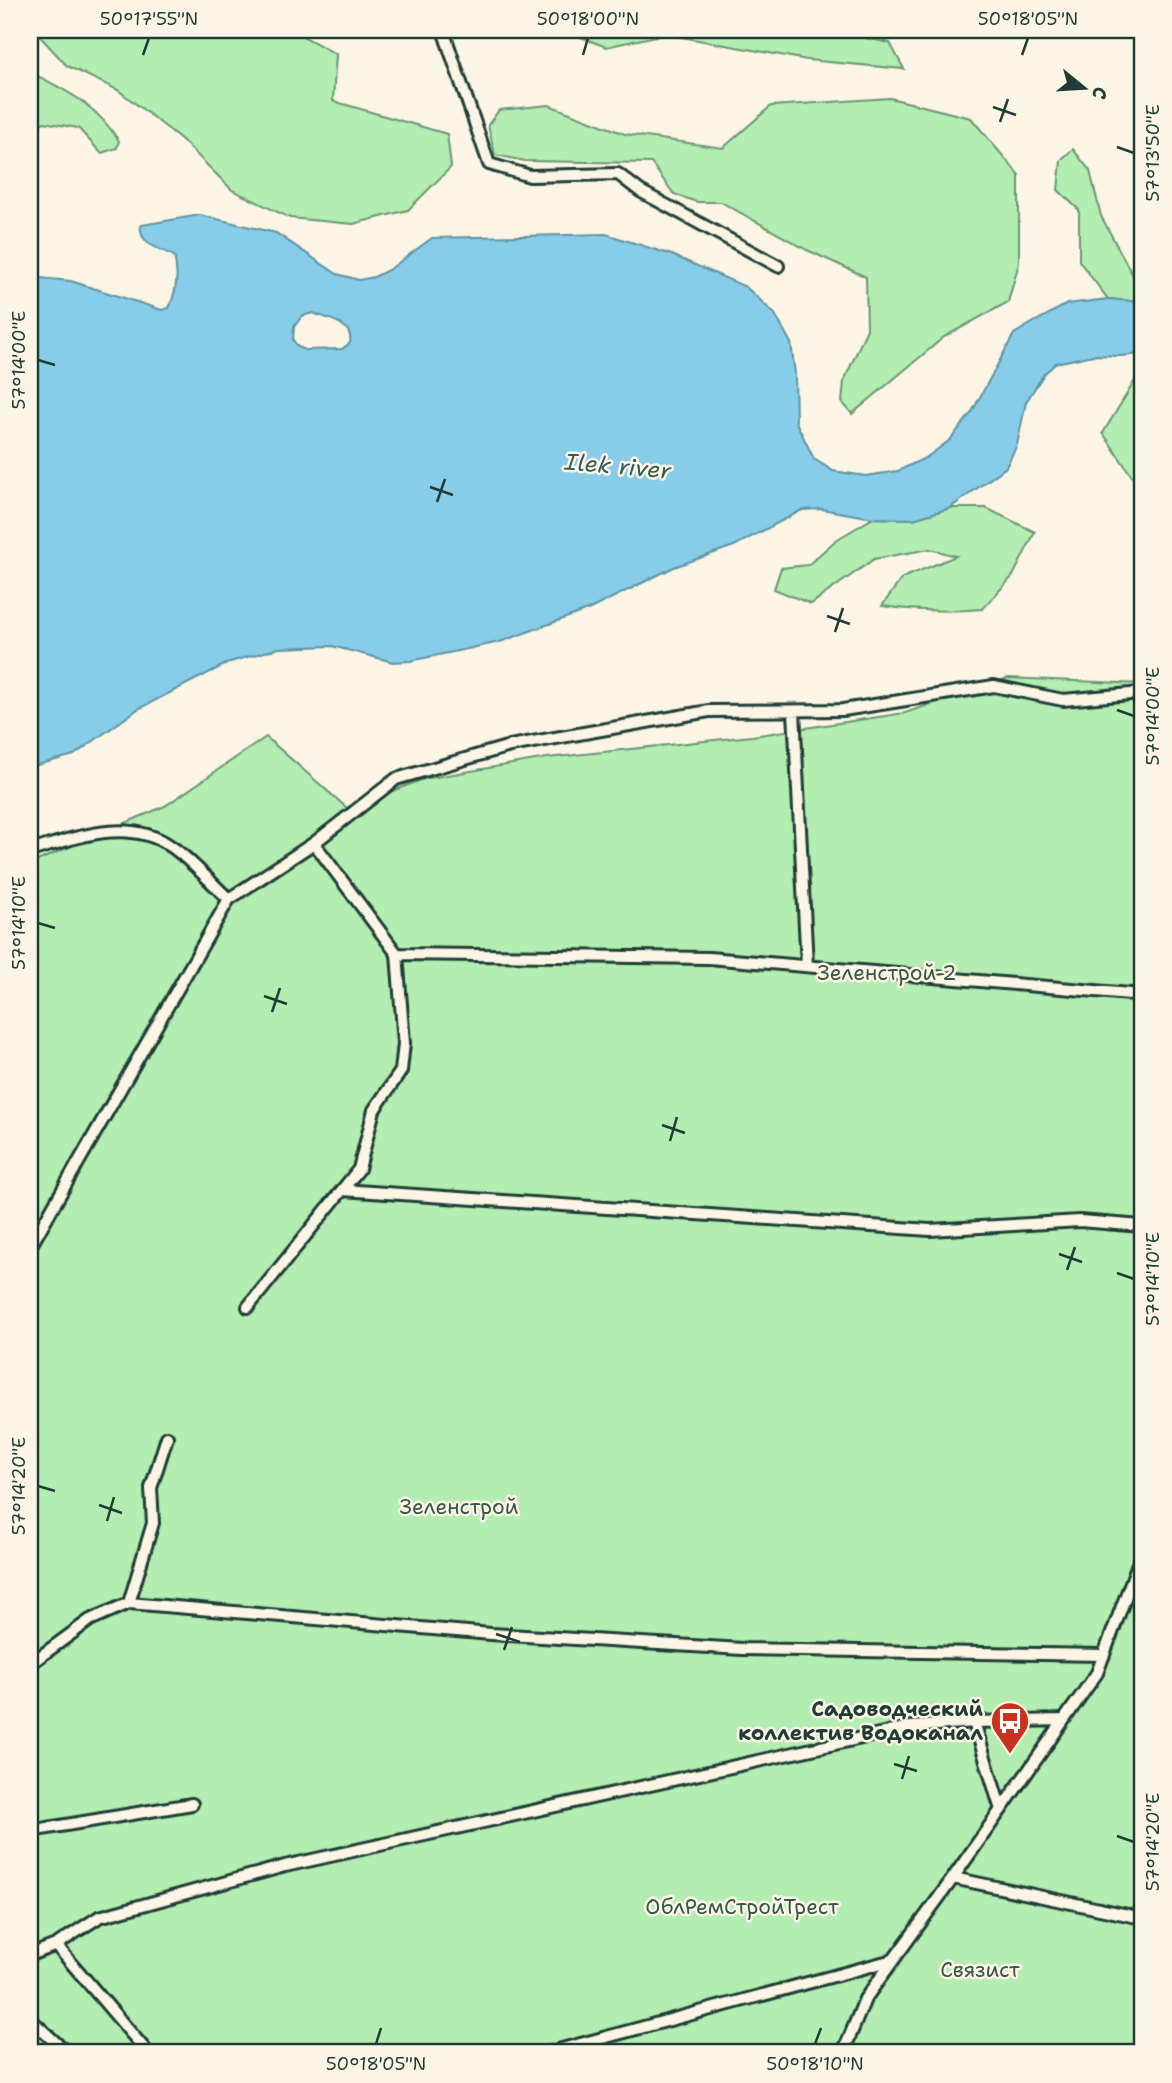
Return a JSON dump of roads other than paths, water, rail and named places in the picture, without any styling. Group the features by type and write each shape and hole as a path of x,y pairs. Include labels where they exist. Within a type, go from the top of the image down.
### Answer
{"lane":[{"path":"443,30 489,164 530,176 618,174 640,191 778,266"},
{"path":"30,1247 229,899 314,843 396,779 497,750 709,711 843,710 994,686 1063,700 1142,693"},
{"path":"794,711 807,966"},
{"path":"30,851 87,834 135,830 171,846 229,899"},
{"path":"248,1307 359,1169 374,1110 401,1070 404,1043 397,954 314,843"},
{"path":"397,954 709,958 1142,995"},
{"path":"342,1190 930,1230 1080,1221 1142,1226"},
{"path":"129,1603 153,1523 150,1488 167,1437"},
{"path":"843,2053 865,1999 1097,1673 1142,1553"},
{"path":"30,1664 90,1620 129,1603 491,1634 742,1649 1104,1655"},
{"path":"30,1955 56,1945 99,1917 285,1866 911,1727 974,1721 1064,1720"},
{"path":"974,1721 1001,1810"},
{"path":"30,1831 192,1804"},
{"path":"953,1878 1142,1918"},
{"path":"56,1945 148,2053"},
{"path":"547,2053 893,1960"},
{"path":"30,2019 67,2053"}],"water":[{"name":"Ilek river","path":"200,215 276,233 337,274 359,280 374,277 390,269 432,238 606,234 672,255 746,287 775,314 791,343 796,422 814,459 833,471 866,476 898,471 927,457 950,440 972,412 1014,334 1067,304 1108,299 1142,302 1142,354 1093,355 1056,363 1044,374 1026,402 1017,445 1006,467 950,508 913,519 873,518 821,509 802,510 734,546 674,567 590,609 500,642 410,661 393,662 332,646 279,648 230,662 138,709 74,755 30,767 30,277 71,281 162,310 169,308 176,282 174,256 146,241 141,225","holes":["313,313 344,326 350,336 350,343 342,349 305,350 298,347 293,340 294,327 302,316"]}],"place":[{"name":"Садоводческий коллектив Водоканал","path":"1010,1755"}],"park label":[{"name":"Зеленстрой-2","path":"887,973"},
{"name":"Зеленстрой","path":"459,1507"},
{"name":"ОблРемСтройТрест","path":"742,1907"},
{"name":"Связист","path":"980,1970"}]}
